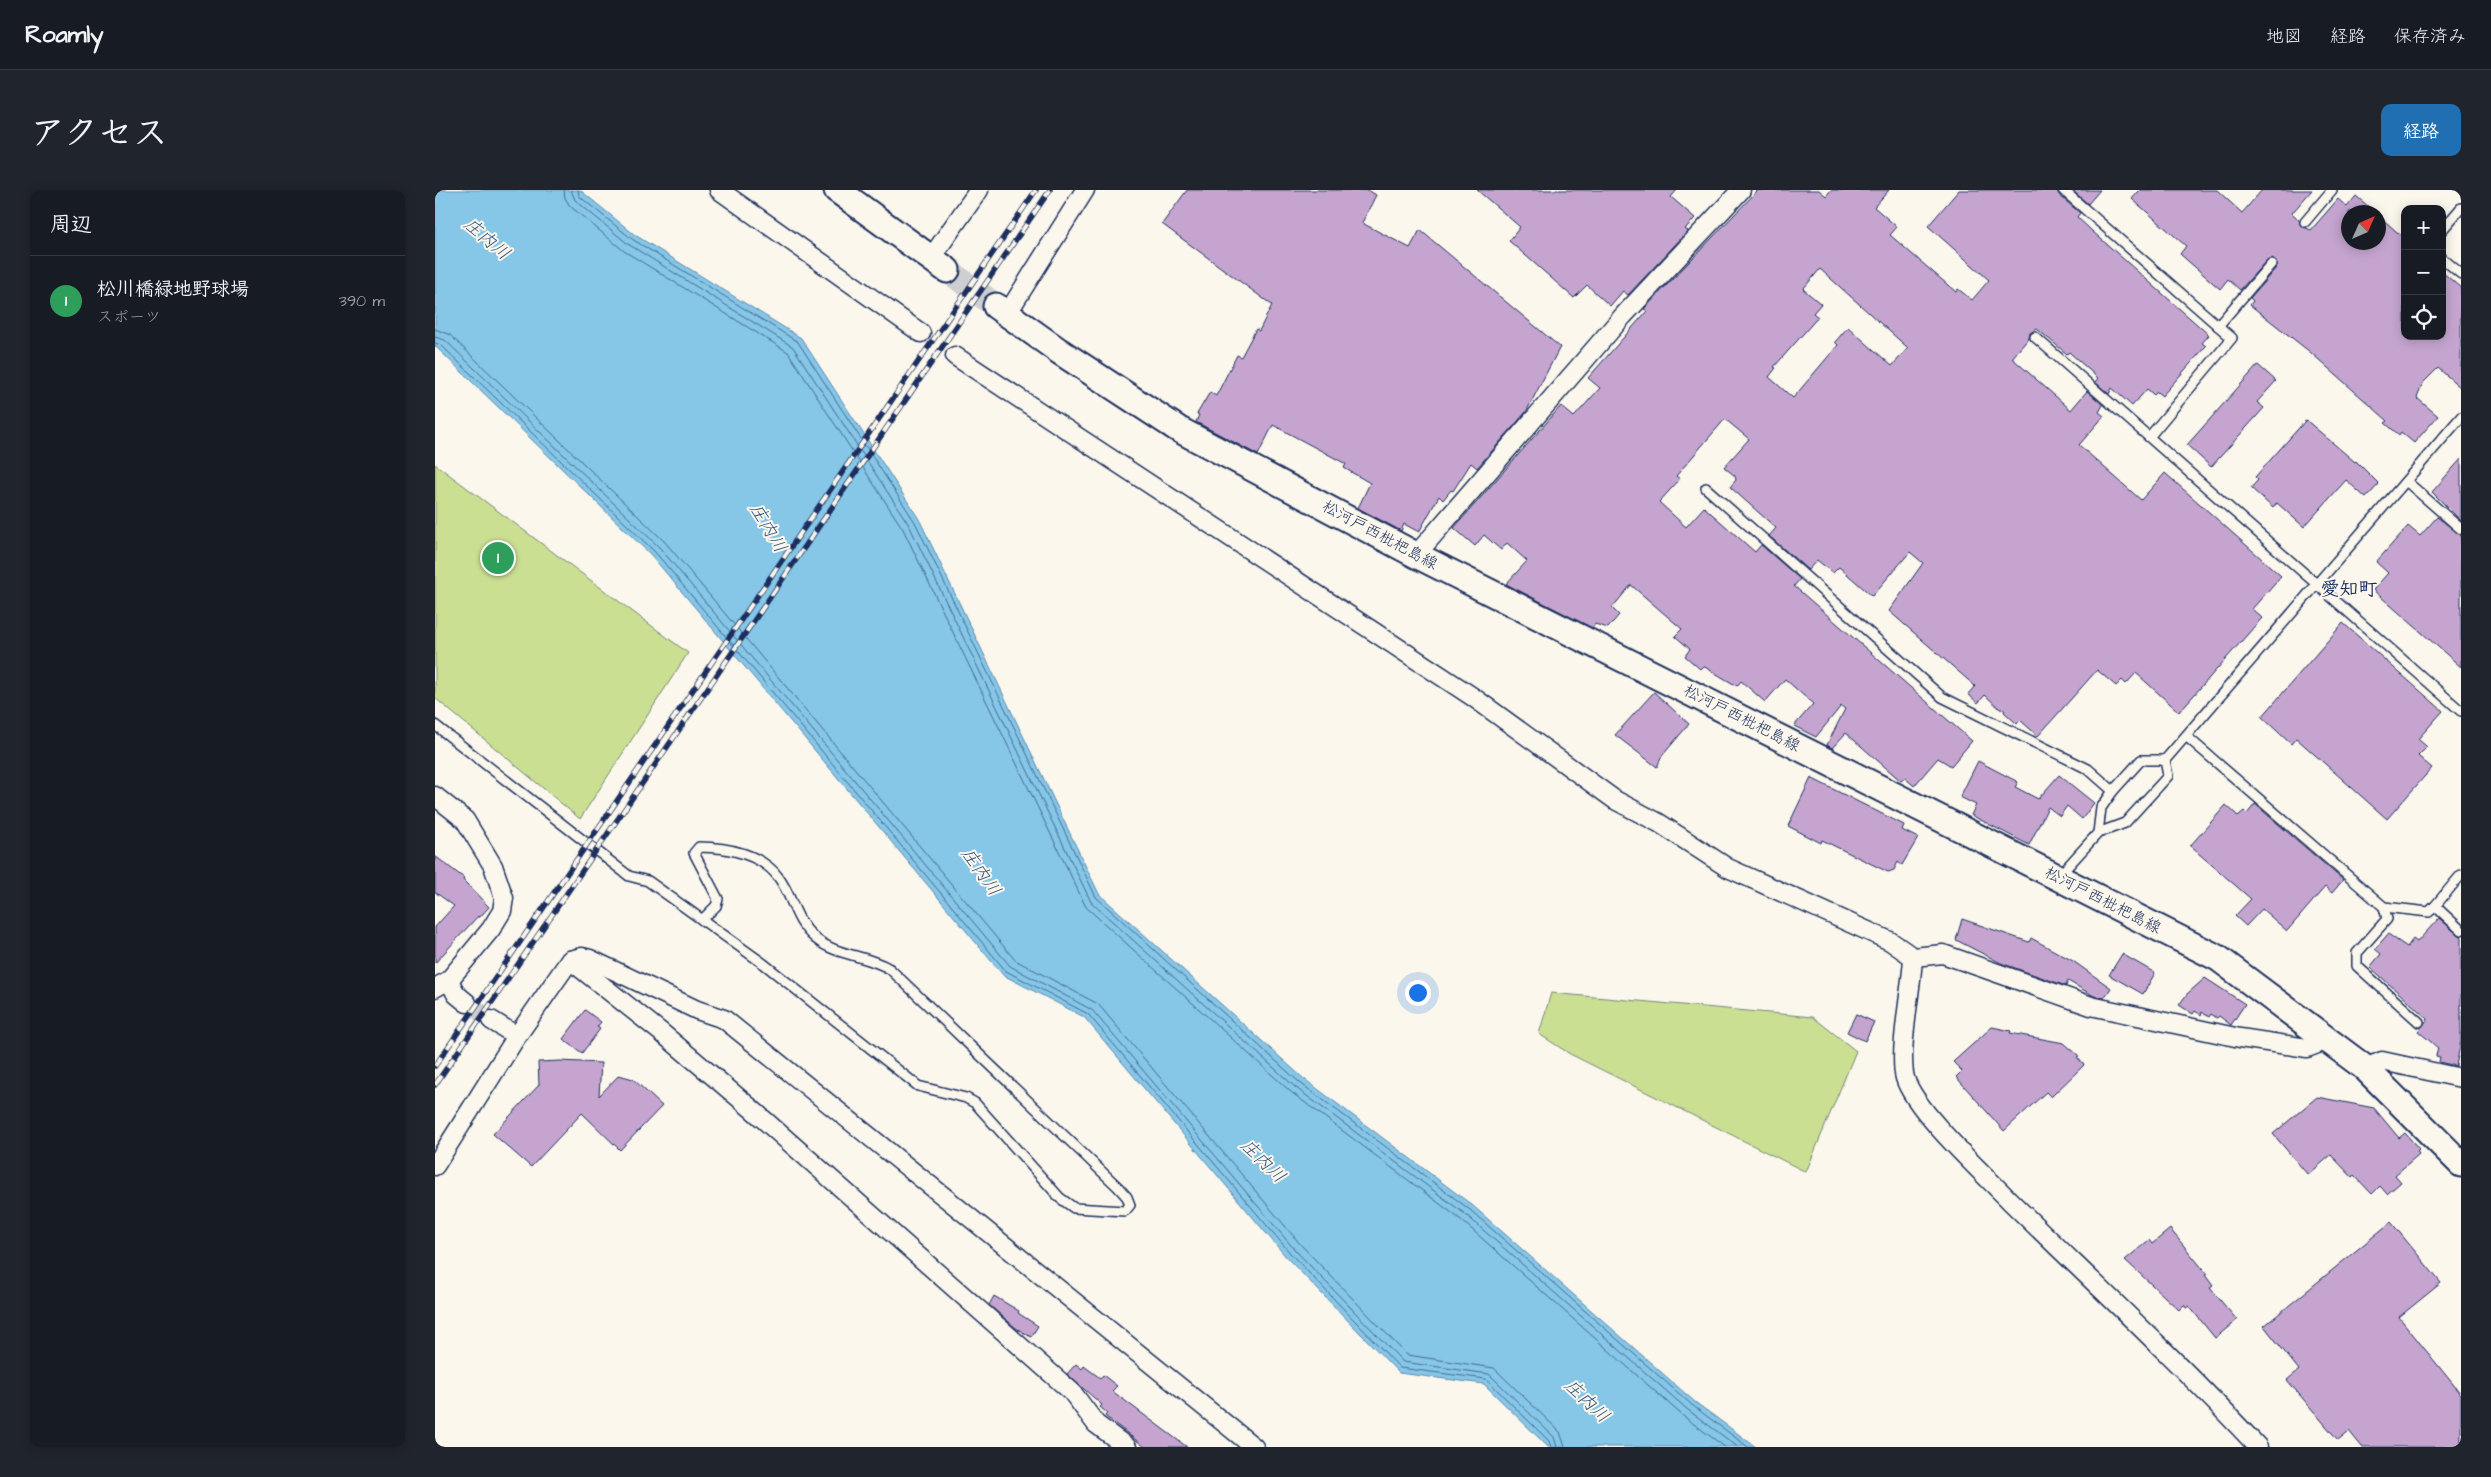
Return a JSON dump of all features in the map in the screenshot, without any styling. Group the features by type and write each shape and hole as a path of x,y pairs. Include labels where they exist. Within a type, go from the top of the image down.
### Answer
{"main road":[{"path":"837,190 939,264"},
{"name":"松河戸西枇杷島線","path":"1002,310 1059,351 1178,429 1416,555 2218,958 2365,1068 2461,1164"}],"street":[{"path":"719,190 921,333"},
{"path":"939,264 979,190"},
{"path":"1002,310 1085,190"},
{"path":"1416,555 1623,316 1741,190"},
{"path":"955,356 1473,697 1615,800 1659,823 1728,868 1890,941 1913,957 1943,954 2091,1006 2240,1038 2307,1048 2329,1040"},
{"path":"435,796 465,820 493,866 504,898 502,911 491,928 442,984 467,1003"},
{"path":"435,1166 517,1036 570,960 582,957 590,959 697,1010 725,1019 1254,1447"},
{"path":"1913,957 1904,1046 1905,1078 1924,1111 1986,1176 2257,1447"},
{"path":"570,960 662,1033 753,1110 1072,1392 1096,1424 1127,1447"},
{"path":"491,1020 517,1036"},
{"path":"2365,1068 2382,1061 2461,1078"}],"lane":[{"path":"2063,190 2232,338 2149,437"},
{"path":"2305,222 2332,190"},
{"path":"2446,225 2461,208"},
{"path":"2446,261 2461,274"},
{"path":"2218,326 2271,264"},
{"path":"2035,337 2461,712"},
{"path":"2058,877 2098,833 2125,823 2167,776 2165,760 2461,417"},
{"path":"2406,480 2461,529"},
{"path":"1706,488 1942,697 2088,769 2113,791"},
{"path":"435,725 629,876 649,881 702,920 799,990 899,1074 918,1086 966,1098 975,1103 1060,1198 1074,1208 1113,1212 1125,1211 1129,1205 1127,1198 1118,1186 896,974 878,962 830,947 817,940 801,926 779,878 765,863 747,855 711,847 699,847 694,854 718,899 716,906 702,920"},
{"path":"2186,736 2384,907 2429,912 2461,875"},
{"path":"2098,833 2101,808 2113,791 2141,760 2165,760"},
{"path":"2435,906 2461,930"},
{"path":"2384,907 2387,919 2357,953 2357,966 2419,1022"}],"green space":[{"path":"435,464 688,653 580,819 435,698"},
{"path":"1551,993 1813,1017 1856,1051 1806,1172 1570,1054 1539,1034"}],"water":[{"name":"庄内川","path":"435,190 580,190 635,235 801,338 919,519 1099,894 1303,1078 1472,1205 1695,1402 1756,1447 1548,1447 1484,1384 1399,1373 1287,1258 1084,1017 1003,975 651,555 435,346"}],"building":[{"path":"1187,190 1368,190 1376,195 1362,223 1410,248 1420,230 1560,347 1526,412 1477,468 1471,463 1453,491 1451,490 1443,500 1439,496 1419,532 1404,524 1401,531 1358,508 1370,483 1344,468 1346,464 1273,425 1258,455 1196,422 1199,415 1197,414 1210,392 1216,396 1237,355 1241,357 1256,329 1259,331 1272,305 1162,224"},
{"path":"1477,190 1677,190 1671,197 1695,218 1685,229 1688,231 1628,295 1623,291 1610,306 1587,285 1574,298 1509,241 1520,227"},
{"path":"1758,190 1819,190 1826,196 1831,190 1889,190 1874,207 1897,227 1890,235 1956,292 1958,289 1972,300 1989,280 1928,226 1959,190 2057,190 2059,195 2080,213 2077,217 2209,335 2202,343 2206,346 2162,396 2157,392 2154,395 2147,389 2132,406 2112,388 2109,394 2095,382 2098,378 2069,352 2067,354 2037,329 2030,333 2029,338 2012,358 2071,410 2087,391 2103,405 2099,412 2104,416 2079,445 2141,500 2165,473 2281,576 2252,609 2262,618 2179,712 2136,673 2126,684 2122,680 2116,686 2097,670 2038,736 2020,720 2017,724 2004,712 2005,710 2000,709 1985,695 1978,703 1968,694 1975,686 1889,611 1923,563 1910,552 1872,596 1839,567 1833,573 1817,560 1808,570 1769,536 1776,528 1730,487 1736,480 1735,476 1724,467 1749,439 1725,419 1676,476 1680,479 1659,502 1686,527 1704,507 1755,552 1761,545 1800,579 1794,586 1972,741 1951,766 1938,758 1914,786 1905,778 1901,781 1846,733 1832,748 1827,745 1845,709 1841,706 1816,737 1794,726 1813,704 1785,679 1765,702 1741,681 1737,686 1703,666 1700,669 1685,656 1690,649 1675,636 1682,629 1631,585 1612,608 1619,615 1608,628 1595,624 1592,628 1506,584 1527,561 1507,543 1501,550 1484,535 1475,546 1454,528 1561,406 1574,417 1600,388 1588,378 1647,311 1644,309","holes":["1820,269 1908,348 1892,366 1848,327 1835,342 1838,345 1793,398 1769,377 1776,368 1774,367 1818,317 1813,313 1821,304 1803,289"]},
{"path":"2072,190 2100,190 2088,204"},
{"path":"2140,190 2217,190 2242,213 2262,190 2312,190 2292,213 2299,220 2301,226 2311,230 2338,199 2345,205 2341,205 2341,250 2386,250 2386,222 2401,235 2401,340 2446,340 2446,275 2461,288 2461,388 2438,368 2423,383 2417,398 2438,416 2414,443 2401,432 2399,435 2385,423 2388,421 2310,352 2250,305 2253,301 2250,298 2276,268 2275,260 2272,258 2267,260 2240,290 2228,279 2220,289 2180,254 2186,246 2132,199"},
{"path":"2356,196 2367,205 2349,205"},
{"path":"2258,365 2276,381 2257,402 2264,408 2211,467 2187,445"},
{"path":"2306,420 2356,461 2379,484 2366,498 2346,480 2304,527 2277,503 2273,508 2251,488 2258,480 2255,477"},
{"path":"2461,459 2461,521 2432,492"},
{"path":"2437,517 2461,535 2461,667 2373,590 2388,573 2376,562 2408,526 2420,536"},
{"path":"2343,623 2443,711 2418,739 2427,747 2418,756 2432,768 2387,819 2296,738 2291,744 2262,717"},
{"path":"1654,692 1689,724 1662,756 1657,767 1615,735"},
{"path":"1978,761 2018,782 2015,787 2038,799 2059,775 2094,803 2082,819 2067,806 2060,816 2048,807 2029,845 1971,815 1976,805 1960,797"},
{"path":"1811,778 1904,825 1902,830 1918,838 1902,865 1898,862 1894,870 1888,872 1822,840 1821,843 1788,826"},
{"path":"2255,804 2343,880 2332,893 2325,887 2287,931 2262,909 2246,926 2235,916 2251,899 2190,846 2226,805 2238,816 2244,811 2247,814"},
{"path":"435,856 464,878 463,880 489,907 479,918 478,916 435,963 435,927 454,906 435,892"},
{"path":"2439,918 2461,937 2461,1041 2456,1066 2439,1062 2440,1057 2436,1056 2438,1048 2418,1031 2428,1019 2370,967 2381,954 2375,949 2388,934 2407,947 2413,939 2417,942"},
{"path":"1962,919 2029,942 2031,938 2073,961 2111,988 2104,998 2094,996 2068,981 2066,986 2001,963 1956,940"},
{"path":"2122,954 2155,973 2143,994 2109,975"},
{"path":"2205,978 2245,1004 2231,1025 2219,1016 2217,1018 2211,1014 2209,1017 2202,1012 2201,1015 2195,1011 2193,1014 2179,1005 2187,994"},
{"path":"585,1010 601,1022 597,1027 600,1029 582,1053 563,1039"},
{"path":"1856,1014 1874,1022 1865,1041 1847,1032"},
{"path":"1992,1027 2011,1031 2010,1033 2064,1043 2079,1056 2077,1057 2084,1065 2051,1097 2046,1092 2004,1131 1956,1077 1962,1071 1953,1062"},
{"path":"538,1062 601,1063 599,1096 619,1075 633,1079 662,1106 620,1150 582,1113 531,1167 493,1134 539,1085"},
{"path":"2317,1097 2374,1108 2399,1138 2405,1133 2419,1149 2417,1151 2419,1154 2395,1175 2401,1182 2387,1194 2380,1186 2372,1194 2331,1155 2308,1175 2273,1134"},
{"path":"2391,1222 2441,1283 2399,1317 2461,1394 2461,1447 2362,1447 2349,1431 2338,1440 2287,1380 2299,1370 2264,1326"},
{"path":"2170,1229 2207,1274 2205,1275 2213,1286 2210,1288 2237,1320 2215,1338 2189,1306 2186,1308 2184,1305 2179,1310 2125,1260 2149,1240 2152,1244"},
{"path":"994,1296 1019,1311 1018,1313 1038,1326 1031,1337 1016,1328 989,1305"},
{"path":"1076,1364 1082,1369 1084,1366 1100,1378 1103,1375 1117,1386 1112,1391 1187,1447 1145,1447 1105,1416 1107,1413 1100,1407 1102,1405 1067,1374"}],"tunnel":[{"path":"947,270 996,306"},
{"path":"467,1003 491,1020"}],"railway":[{"path":"435,1066 1036,190"},
{"path":"435,1085 1050,190"}],"place":[{"name":"松川橋緑地野球場","path":"498,558"}],"district":[{"name":"愛知町","path":"2349,589"}]}
